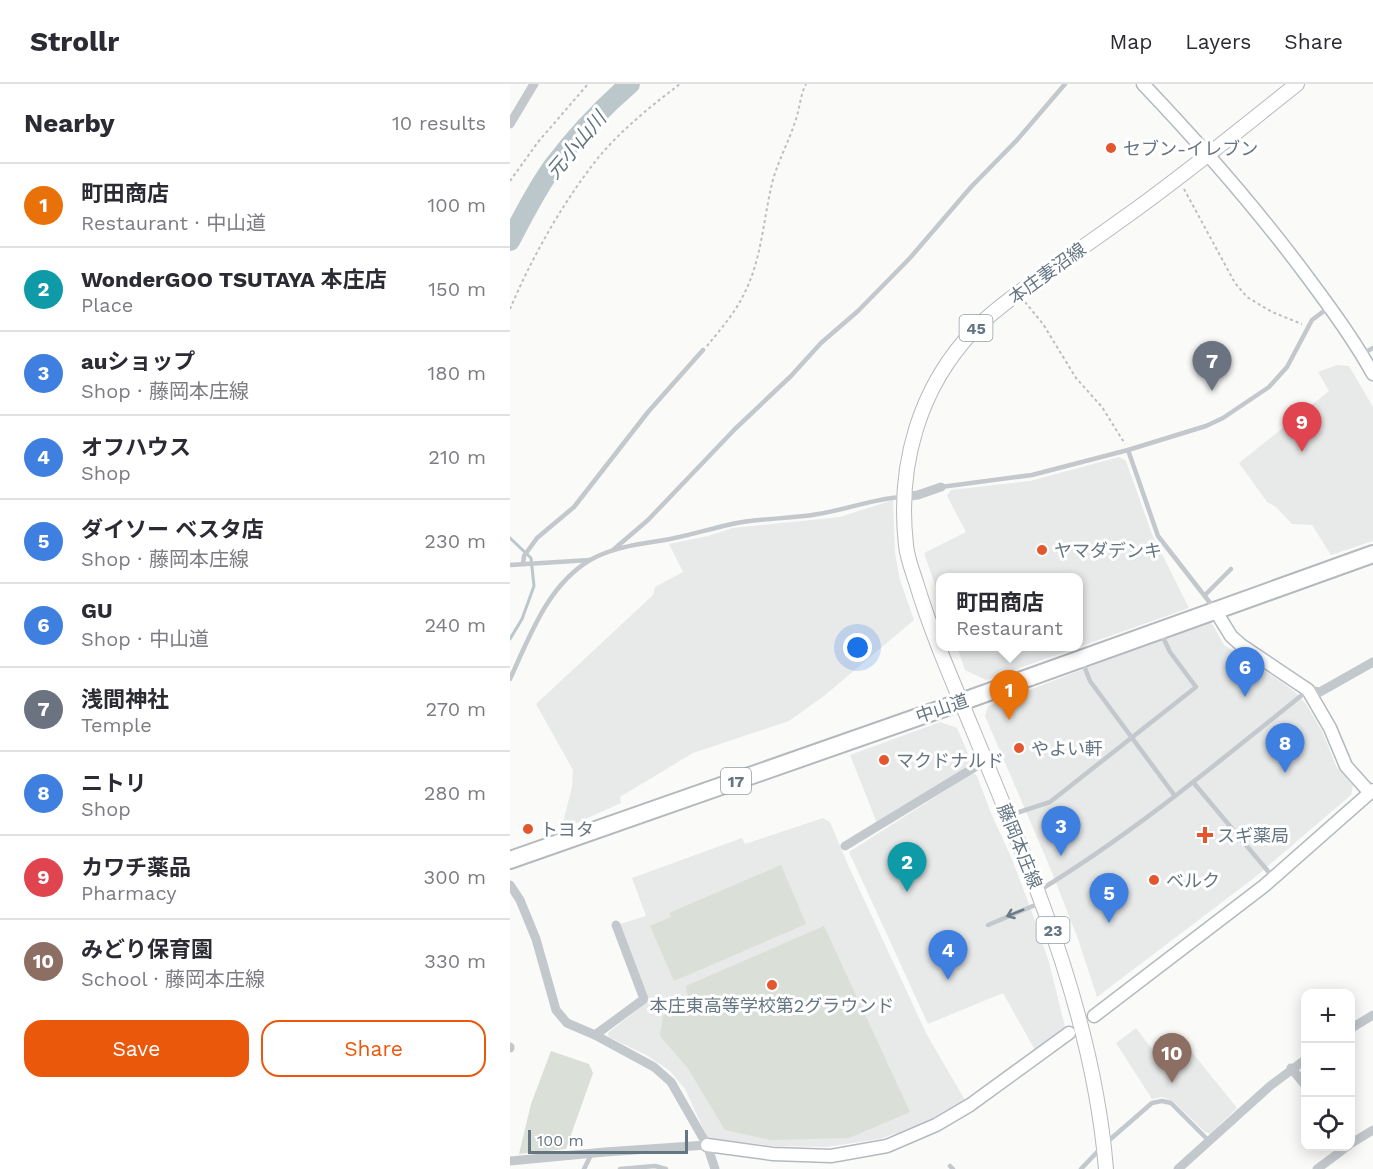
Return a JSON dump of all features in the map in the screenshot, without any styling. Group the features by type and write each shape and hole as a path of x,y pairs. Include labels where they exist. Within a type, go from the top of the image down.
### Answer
{"highway":[{"name":"中山道","path":"510,860 961,702 1373,554"}],"main road":[{"name":"本庄妻沼線","path":"936,640 925,613 906,548 903,497 912,438 927,397 939,376 975,329 1018,293 1178,179 1297,84"},
{"name":"本庄妻沼線","path":"940,651 961,702"},
{"name":"藤岡本庄線","path":"961,702 1040,897 1079,1013 1090,1059 1106,1169"}],"street":[{"path":"510,124 534,84"},
{"path":"1143,84 1209,154 1277,236 1330,307 1367,351 1373,374"},
{"path":"903,497 918,495 941,487"},
{"path":"1215,610 1231,636 1241,645 1308,690 1320,692 1373,662"},
{"path":"1094,1016 1274,878 1371,792 1346,766 1330,728 1308,690"},
{"path":"845,846 985,761"},
{"path":"510,885 520,900 536,939 556,1010 567,1023 654,1066 671,1082 707,1145 716,1169"},
{"path":"595,1035 644,999 616,925"},
{"path":"1355,1026 1373,1015"},
{"path":"510,1161 707,1145 773,1155 831,1156 887,1146 936,1125 970,1105 1069,1033"},
{"path":"1178,1169 1208,1140 1301,1062"},
{"path":"1292,1068 1301,1080"},
{"path":"1355,1142 1373,1130"},
{"path":"1317,1169 1342,1151"}],"lane":[{"path":"613,550 648,520 735,429 910,258 1065,84"},
{"path":"941,487 1032,475 1128,450 1206,426 1223,418 1269,387 1287,367 1312,320 1330,307"},
{"path":"526,564 524,556 530,546 543,532 574,507 648,412 703,350"},
{"path":"1128,450 1158,536 1215,610"},
{"path":"510,680 547,603 557,590 590,560 613,550 733,524 810,516 891,497 903,497"},
{"path":"510,565 590,560"},
{"path":"1205,595 1231,569"},
{"path":"1008,816 1050,802 1196,687 1170,652 1160,630"},
{"path":"1081,659 1090,681 1175,796"},
{"path":"987,925 1040,897 1175,796 1308,690"},
{"path":"1193,782 1274,878"},
{"path":"1081,1169 1103,1145 1152,1103 1162,1101 1171,1103 1208,1140"},
{"path":"584,1169 591,1153"},
{"path":"620,1169 656,1166 666,1169"}],"path":[{"path":"510,181 538,142 588,84"},
{"path":"510,309 526,271 557,218 599,158 652,105 680,84"},
{"path":"703,350 733,313 744,296 752,276 764,231 771,186 797,117 799,100 806,84"},
{"path":"1178,179 1235,284 1247,297 1264,307 1309,327"},
{"path":"1018,293 1043,324 1076,378 1102,407 1128,450"}],"shaded area":[{"path":"1337,365 1349,366 1373,407 1373,541 1331,555 1312,525 1292,524 1276,507 1267,502 1239,463 1329,391 1318,372"},
{"path":"1119,457 1126,461 1152,534 1189,608 1083,646 1083,573 936,573 936,588 924,553 966,532 947,496 951,490 1030,481"},
{"path":"893,500 895,553 900,580 914,620 824,696 789,721 693,753 620,797 621,803 561,830 572,787 573,770 536,704 653,595 655,587 683,572 669,544 733,528 840,517"},
{"path":"1207,621 1213,625 1224,645 1294,691 1306,704 1322,731 1336,766 1353,786 1351,795 1254,878 1097,997 1078,939 1051,870 985,716 988,706"},
{"path":"958,651 1068,651 986,680 965,670"},
{"path":"940,722 957,728 971,760 968,767 877,823 850,755"},
{"path":"973,773 977,776 1032,912 1049,962 1065,1027 1035,1050 1003,993 928,1024 849,852"},
{"name":"本庄東高等学校第2グラウンド","path":"823,818 830,822 927,1035 965,1100 922,1124 880,1139 826,1147 775,1146 708,1139 685,1089 670,1071 648,1056 609,1037 608,1033 647,1002 620,924 646,916 632,878 742,838 745,844"},
{"path":"781,865 806,924 674,981 650,926 671,917 669,913"},
{"path":"824,926 910,1112 849,1138 771,1140 725,1130 687,1067 660,1036 663,1016 688,999 686,986"},
{"path":"1136,1028 1167,1069 1191,1051 1237,1108 1210,1134 1205,1132 1173,1101 1162,1097 1152,1099 1116,1043"},
{"path":"551,1051 589,1064 593,1073 566,1149 519,1154 531,1104"}],"waterway":[{"name":"元小山川","path":"510,241 554,165 571,143 630,84"},
{"path":"510,538 531,558 534,586 522,619 510,639"}],"place":[{"name":"セブン-イレブン","path":"1111,148"},
{"name":"浅間神社","path":"1212,391"},
{"name":"カワチ薬品","path":"1302,452"},
{"name":"ヤマダデンキ","path":"1042,550"},
{"name":"GU","path":"1245,697"},
{"name":"町田商店","path":"1009,720"},
{"name":"やよい軒","path":"1019,748"},
{"name":"マクドナルド","path":"884,760"},
{"name":"ニトリ","path":"1285,773"},
{"name":"トヨタ","path":"528,829"},
{"name":"スギ薬局","path":"1205,835"},
{"name":"auショップ","path":"1061,856"},
{"name":"ベルク","path":"1154,880"},
{"name":"WonderGOO TSUTAYA 本庄店","path":"907,892"},
{"name":"ダイソー ベスタ店","path":"1109,923"},
{"name":"オフハウス","path":"948,980"},
{"name":"本庄東高等学校第2グラウンド","path":"772,985"},
{"name":"みどり保育園","path":"1172,1083"}]}
